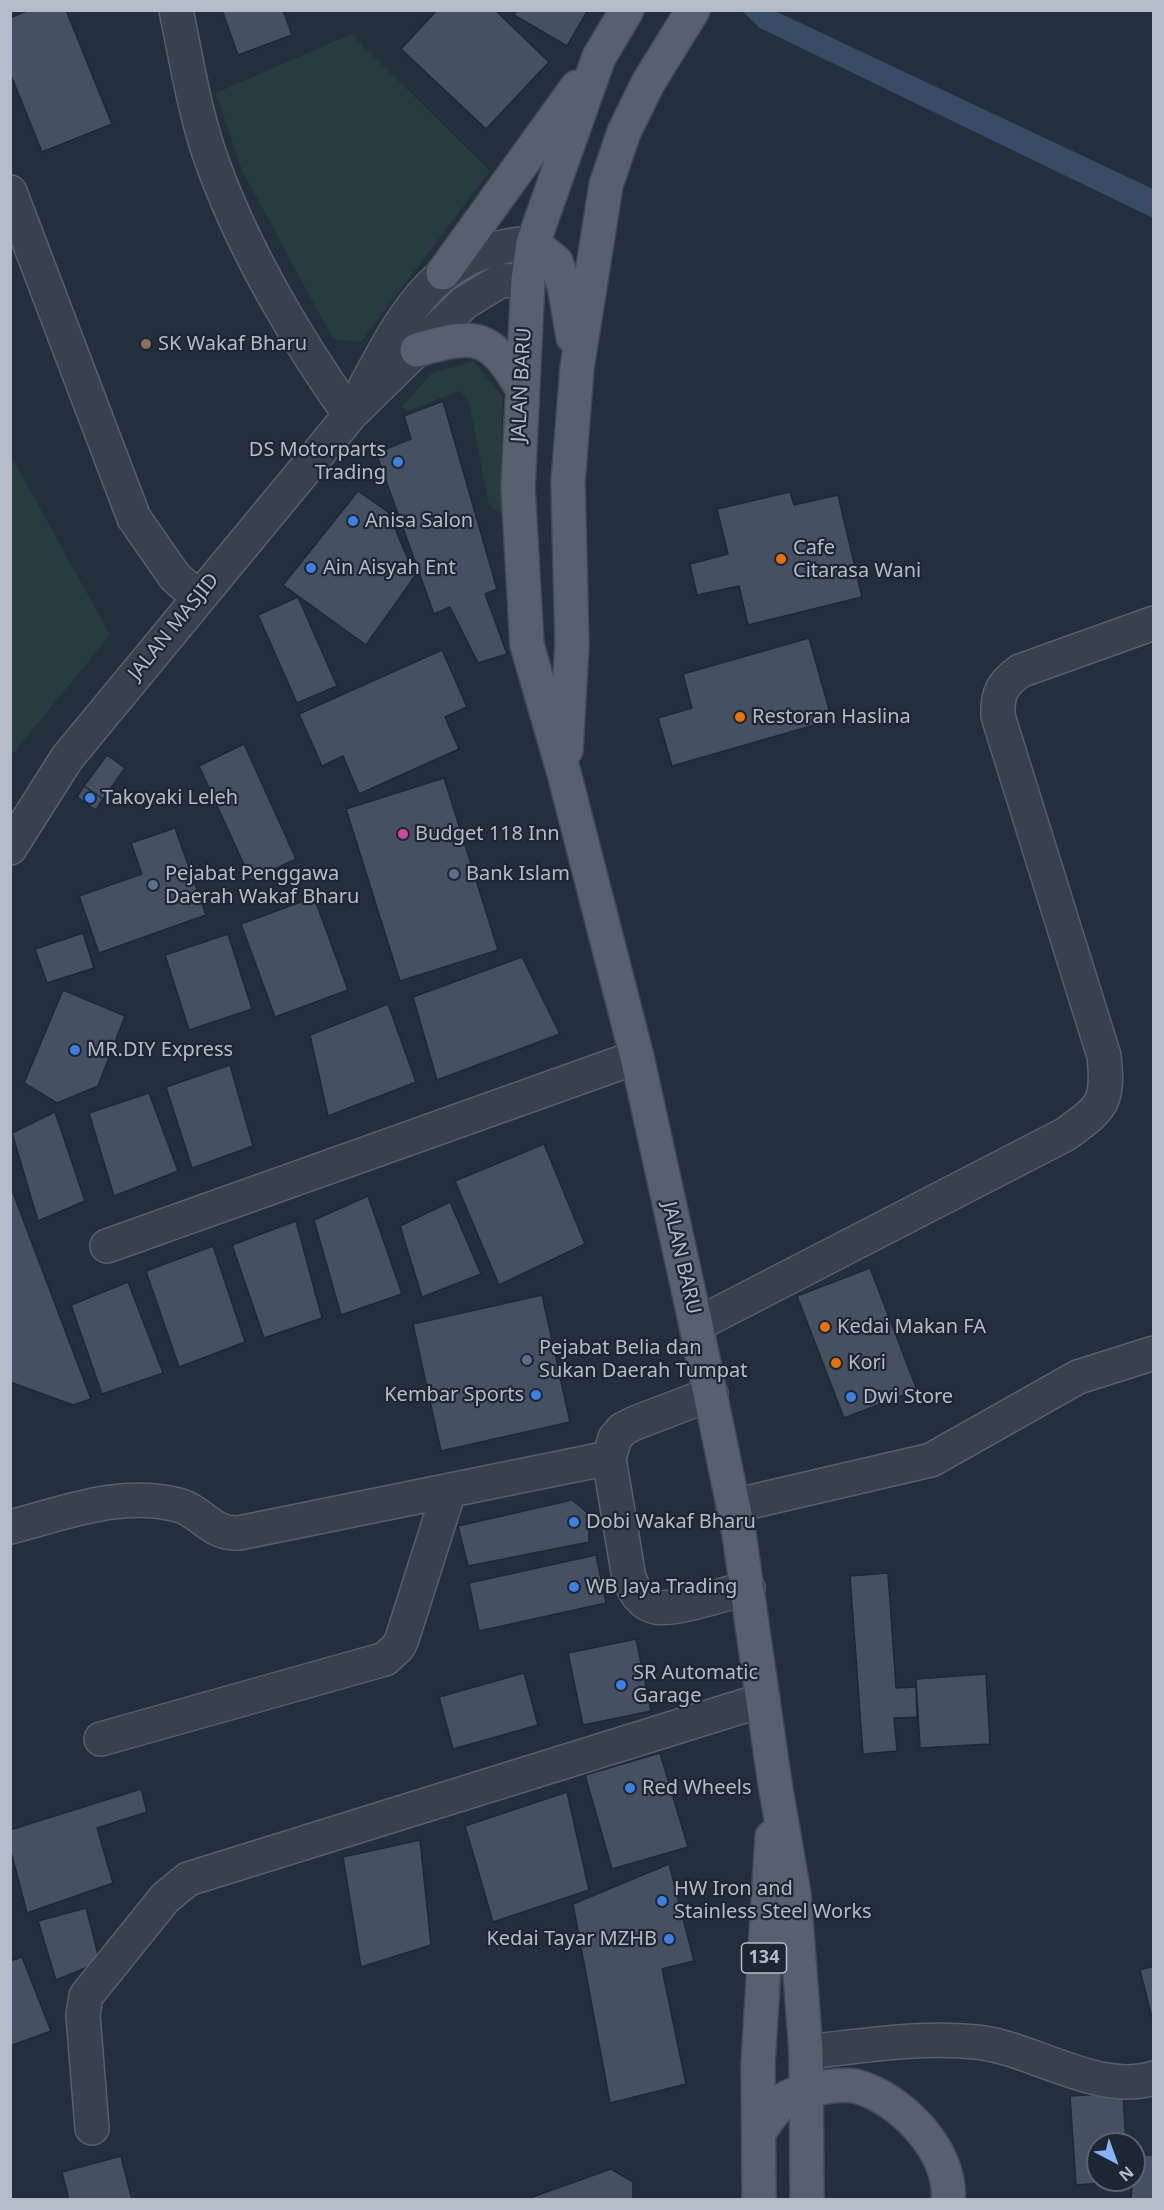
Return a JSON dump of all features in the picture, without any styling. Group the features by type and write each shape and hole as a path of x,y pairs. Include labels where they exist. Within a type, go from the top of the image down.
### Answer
{"main road":[{"name":"JALAN BARU","path":"627,10 599,57 544,252 528,280 518,488 527,645 564,773 637,1057 696,1325 748,1588 775,1784"},
{"name":"JALAN BARU","path":"564,773 572,644 568,482 577,368 606,185 624,132 648,83 693,10"},
{"path":"443,273 599,57"},
{"path":"577,368 570,311 544,252 573,241 606,185"},
{"path":"417,350 454,339 483,343 504,357 522,388"},
{"name":"134","path":"775,1784 794,1894 806,2052 807,2199"},
{"name":"134","path":"759,2199 758,2063 775,1784"},
{"path":"759,2132 785,2099 806,2090 855,2086 896,2105 930,2139 950,2187 948,2199"}],"street":[{"path":"176,10 192,87 214,166 263,276 329,385 350,415"},
{"path":"10,192 134,518 175,577 198,597"},
{"name":"JALAN MASJID","path":"350,415 394,332 443,273 473,255 494,248 544,252"},
{"name":"JALAN MASJID","path":"10,848 67,758 350,415 464,303 500,281 528,280"},
{"path":"696,1325 1066,1134 1096,1113 1107,1087 1104,1056 998,716 997,698 1005,681 1020,671 1154,623"},
{"path":"107,1246 637,1057"},
{"path":"733,1506 931,1460 1078,1377 1154,1353"},
{"path":"711,1394 623,1429 615,1438 609,1458 629,1578 634,1591 644,1601 656,1607 671,1607 748,1588"},
{"path":"10,1527 122,1499 179,1505 216,1530 239,1533 609,1458"},
{"path":"101,1739 385,1659 398,1647 402,1639 449,1491"},
{"path":"92,2128 83,2015 86,1996 165,1898 188,1879 764,1700"},
{"path":"806,2052 934,2038 979,2042 1108,2080 1145,2081 1154,2079"}],"green space":[{"path":"351,34 490,171 361,342 333,339 242,170 216,93"},
{"path":"473,361 502,396 503,515 489,505 469,402 459,391 407,411 402,407 431,374"},
{"path":"14,461 110,635 11,756 10,463"}],"water":[{"path":"742,11 775,11 1153,189 1153,218 760,28"}],"building":[{"path":"29,10 66,10 112,124 42,152 10,73 10,18"},
{"path":"222,10 283,10 292,35 238,55"},
{"path":"437,10 495,10 549,62 486,129 401,49"},
{"path":"517,10 588,10 567,46 514,15"},
{"path":"443,401 497,589 485,594 507,654 478,663 450,607 434,614 376,453 411,439 404,416"},
{"path":"358,491 388,512 415,576 366,645 283,585"},
{"name":"Cafe Citarasa Wani","path":"790,492 794,505 838,495 862,597 748,625 739,586 697,595 690,564 728,554 717,509"},
{"path":"298,597 337,686 297,703 258,615"},
{"path":"809,638 832,720 672,766 658,718 692,708 683,674"},
{"path":"442,650 467,707 445,717 459,749 359,794 343,756 322,766 299,714"},
{"path":"244,744 296,859 251,880 199,766"},
{"path":"107,755 125,768 103,799 84,786"},
{"path":"444,778 498,950 400,981 346,809"},
{"name":"Takoyaki Leleh","path":"84,786 103,799 96,810 77,797"},
{"name":"Pejabat Penggawa Daerah Wakaf Bharu","path":"175,828 206,915 99,953 79,896 142,874 131,843"},
{"path":"314,897 348,990 275,1017 241,924"},
{"path":"83,933 94,968 47,983 35,949"},
{"path":"228,934 252,1009 189,1030 165,955"},
{"path":"522,957 560,1034 437,1080 413,997"},
{"name":"MR.DIY Express","path":"63,990 125,1016 98,1086 57,1103 24,1083"},
{"path":"388,1004 416,1082 328,1116 310,1035"},
{"path":"230,1065 253,1146 192,1168 166,1087"},
{"path":"149,1093 178,1171 114,1196 89,1113"},
{"path":"55,1112 85,1201 38,1221 12,1133"},
{"path":"544,1144 585,1244 499,1285 455,1181"},
{"path":"10,1185 91,1399 73,1405 10,1382"},
{"path":"368,1196 402,1294 341,1315 314,1220"},
{"path":"450,1202 481,1274 422,1297 400,1226"},
{"path":"296,1221 322,1318 264,1338 232,1245"},
{"path":"213,1246 245,1342 179,1367 146,1271"},
{"path":"870,1268 917,1390 844,1418 797,1296"},
{"path":"128,1282 163,1373 102,1394 71,1305"},
{"path":"542,1295 570,1422 441,1451 413,1324"},
{"path":"572,1500 589,1514 589,1542 468,1566 458,1526"},
{"path":"596,1555 606,1603 479,1631 469,1583"},
{"path":"888,1573 896,1688 916,1687 917,1717 894,1718 897,1751 863,1754 850,1576"},
{"path":"636,1639 651,1711 583,1725 568,1653"},
{"path":"524,1673 538,1725 453,1749 439,1697"},
{"path":"986,1674 990,1744 920,1748 916,1679"},
{"path":"660,1753 688,1847 612,1869 585,1775"},
{"path":"141,1789 147,1812 97,1828 113,1883 27,1913 10,1848 10,1830"},
{"path":"567,1792 589,1890 493,1922 465,1826"},
{"path":"420,1840 431,1945 361,1967 343,1857"},
{"path":"669,1864 694,1961 662,1969 686,2084 610,2103 573,1904"},
{"path":"86,1908 100,1962 56,1980 38,1921"},
{"path":"22,1957 51,2031 10,2046 10,1961"},
{"path":"1154,1966 1154,2026 1140,1970"},
{"path":"1123,2093 1125,2132 1086,2132 1086,2184 1076,2185 1070,2096"},
{"path":"1146,2155 1154,2155 1154,2200 1131,2200 1132,2192 1146,2192"},
{"path":"121,2156 132,2200 69,2200 62,2172"},
{"path":"611,2169 633,2182 633,2200 524,2200"}],"place":[{"name":"SK Wakaf Bharu","path":"146,344"},
{"name":"DS Motorparts Trading","path":"398,462"},
{"name":"Anisa Salon","path":"353,521"},
{"name":"Cafe Citarasa Wani","path":"781,559"},
{"name":"Ain Aisyah Ent","path":"311,568"},
{"name":"Restoran Haslina","path":"740,717"},
{"name":"Takoyaki Leleh","path":"90,798"},
{"name":"Budget 118 Inn","path":"403,834"},
{"name":"Bank Islam","path":"454,874"},
{"name":"Pejabat Penggawa Daerah Wakaf Bharu","path":"153,885"},
{"name":"MR.DIY Express","path":"75,1050"},
{"name":"Kedai Makan FA","path":"825,1327"},
{"name":"Pejabat Belia dan Sukan Daerah Tumpat","path":"527,1360"},
{"name":"Kori","path":"836,1363"},
{"name":"Kembar Sports","path":"536,1395"},
{"name":"Dwi Store","path":"851,1397"},
{"name":"Dobi Wakaf Bharu","path":"574,1522"},
{"name":"WB Jaya Trading","path":"574,1587"},
{"name":"SR Automatic Garage","path":"621,1685"},
{"name":"Red Wheels","path":"630,1788"},
{"name":"HW Iron and Stainless Steel Works","path":"662,1901"},
{"name":"Kedai Tayar MZHB","path":"669,1939"}]}
